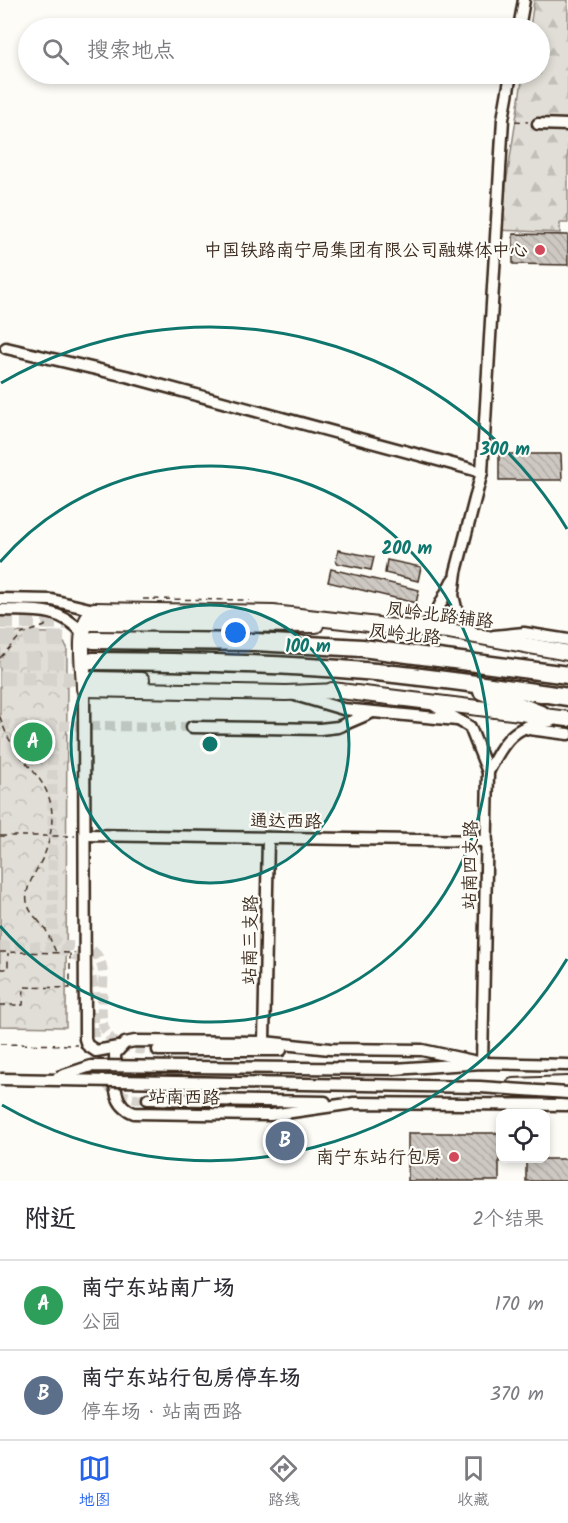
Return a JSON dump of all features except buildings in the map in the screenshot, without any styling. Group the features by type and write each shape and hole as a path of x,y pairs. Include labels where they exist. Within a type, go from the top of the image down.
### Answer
{"highway":[{"name":"凤岭北路","path":"90,627 255,642 362,648 568,675"},
{"path":"93,661 256,664 453,680 568,697"},
{"path":"541,671 568,670"},
{"path":"453,680 543,715"}],"main road":[{"name":"凤岭北路辅路","path":"90,627 378,625 423,628 568,653"},
{"path":"89,684 90,627"},
{"path":"89,684 262,683 422,700 568,719"},
{"path":"89,684 286,693 340,691"},
{"path":"480,1087 568,1084"}],"street":[{"path":"521,18 524,0"},
{"path":"509,84 503,119 482,472 456,572 453,595 456,608 479,637 524,633 568,640"},
{"path":"503,119 515,121"},
{"path":"538,124 568,125"},
{"path":"6,348 130,377 482,472"},
{"path":"423,628 436,614 456,572"},
{"path":"0,599 52,600 90,627"},
{"path":"0,610 48,611 90,627"},
{"path":"89,684 85,835 87,1045 96,1051 135,1041 264,1042 330,1049"},
{"path":"286,693 343,710 460,720"},
{"name":"站南四支路","path":"422,700 470,727 488,772 482,1063"},
{"path":"192,728 320,729 338,727 373,712"},
{"path":"488,772 500,750 516,731 529,724 568,719"},
{"path":"516,731 533,729 568,734"},
{"name":"通达西路","path":"85,835 487,841"},
{"name":"站南三支路","path":"264,1042 268,838"},
{"name":"站南西路","path":"118,1047 115,1054 116,1097 119,1104 134,1113 272,1115 354,1103 568,1105"},
{"path":"158,1050 422,1050 482,1063"},
{"path":"50,1080 91,1066 395,1069 482,1063 568,1065"},
{"path":"0,1079 480,1087 568,1093"},
{"path":"148,1099 354,1103"}],"path":[{"path":"515,121 538,124"},
{"path":"0,658 22,634 45,626 48,611"},
{"path":"0,717 11,743 37,773 51,800 51,832 45,852 25,893 25,902 46,930 57,953"},
{"path":"0,836 85,835"},
{"path":"0,952 85,953"},
{"path":"0,969 8,969 8,952"},
{"path":"0,1005 23,1005 24,987 70,988 70,953"},
{"path":"0,1044 87,1045"}],"green space":[{"path":"534,0 568,0 568,223 560,223 560,233 499,230 521,84 550,84 550,18 531,18"},
{"path":"0,632 51,633 58,635 67,647 66,1027 0,1026"}],"tunnel":[{"path":"0,622 80,623"},
{"path":"0,638 93,640"},
{"path":"0,660 93,661"},
{"path":"0,678 93,679"},
{"path":"0,725 192,727"},
{"path":"52,725 53,936 66,946 89,949 101,962 102,1019 106,1032 114,1042 130,1048 158,1050"},
{"path":"0,946 48,947 63,950 75,956 85,965 92,978 94,997"},
{"path":"94,1012 96,1059 105,1083 115,1091 129,1097 148,1099"}],"place":[{"name":"中国铁路南宁局集团有限公司融媒体中心","path":"540,250"},
{"name":"南宁东站南广场","path":"33,742"},
{"name":"南宁东站行包房停车场","path":"285,1141"},
{"name":"南宁东站行包房","path":"454,1157"}]}
